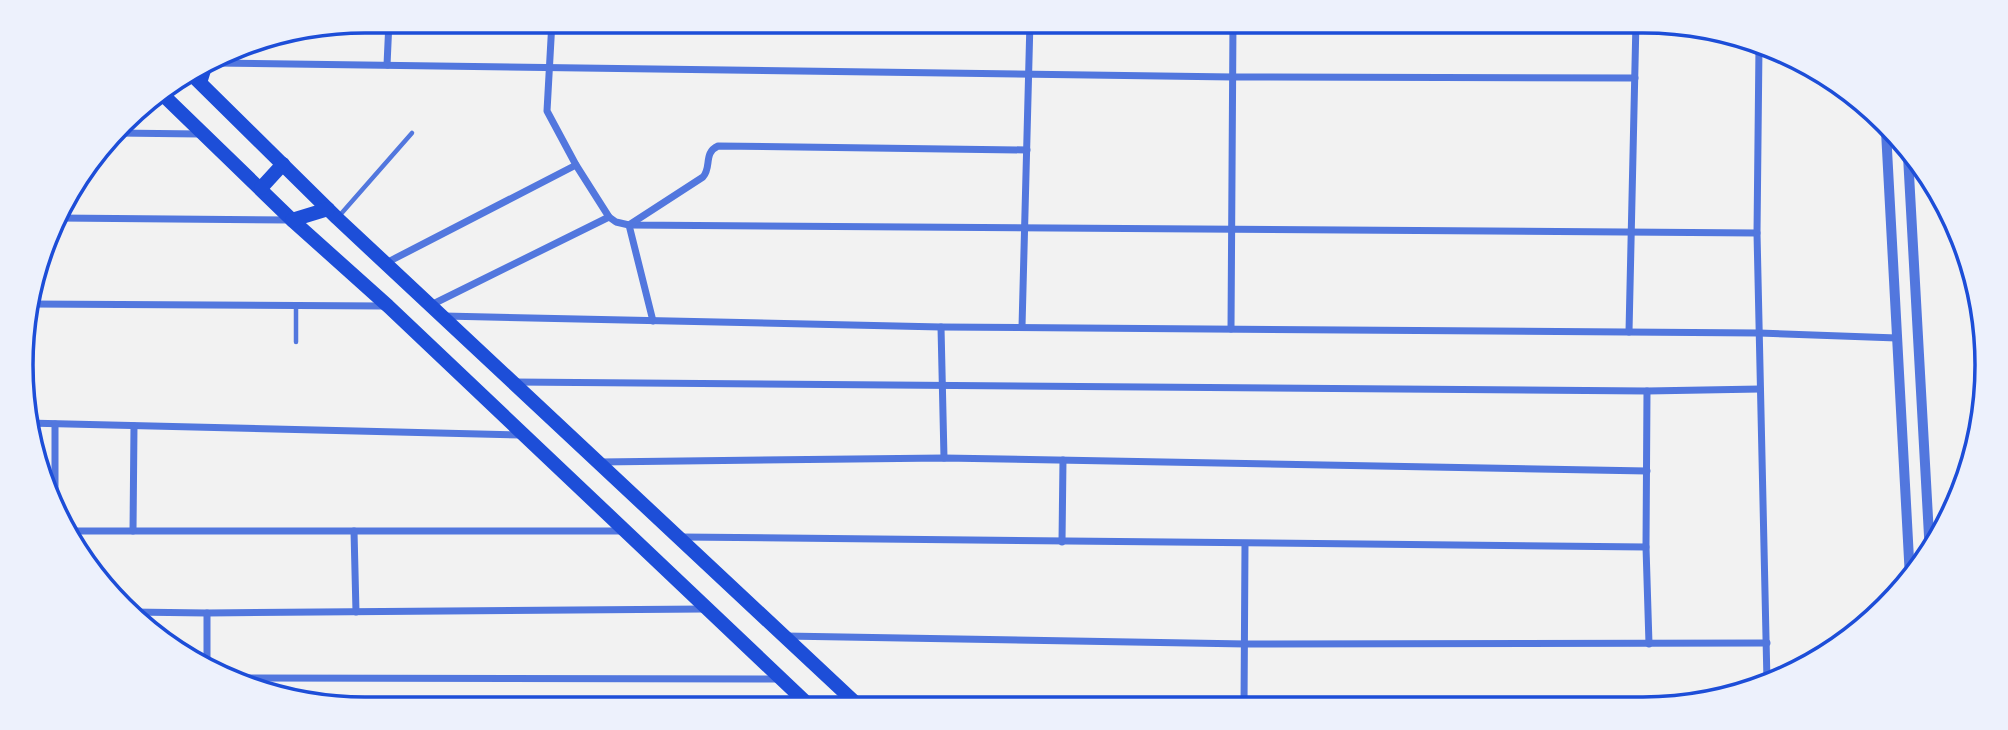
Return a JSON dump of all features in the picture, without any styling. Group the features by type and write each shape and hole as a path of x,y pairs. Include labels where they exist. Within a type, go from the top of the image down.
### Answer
{"main road":[{"path":"197,80 332,214 849,697"},
{"path":"166,100 525,435 799,697"},
{"path":"261,188 283,164"},
{"path":"292,220 332,214"}],"street":[{"path":"387,65 388,33"},
{"path":"551,33 547,111 576,165 609,216 616,222 629,225 1757,233"},
{"path":"1022,327 1030,33"},
{"path":"1231,329 1233,33"},
{"path":"1629,332 1636,33"},
{"path":"1759,55 1757,233 1767,672"},
{"path":"228,63 1028,74 1635,78"},
{"path":"127,133 203,134"},
{"path":"1886,140 1909,563"},
{"path":"629,225 703,177 708,168 708,154 718,146 1027,150"},
{"path":"386,263 576,165"},
{"path":"1909,167 1929,533"},
{"path":"431,305 609,216"},
{"path":"67,218 292,220"},
{"path":"629,225 653,321"},
{"path":"39,304 388,306"},
{"path":"443,316 941,327 1759,333 1897,338"},
{"path":"941,327 944,458"},
{"path":"513,382 1647,391 1760,389"},
{"path":"1647,391 1646,547 1649,644"},
{"path":"39,424 525,435"},
{"path":"55,424 55,482"},
{"path":"133,531 134,426"},
{"path":"599,463 944,458 1647,471"},
{"path":"1062,542 1063,460"},
{"path":"78,531 625,531"},
{"path":"354,531 356,612"},
{"path":"678,537 1646,547"},
{"path":"1244,697 1245,544"},
{"path":"144,612 707,609"},
{"path":"207,613 207,657"},
{"path":"785,636 1245,644 1767,643"},
{"path":"256,678 779,679"}],"lane":[{"path":"332,214 412,133"},
{"path":"296,305 296,342"}]}
